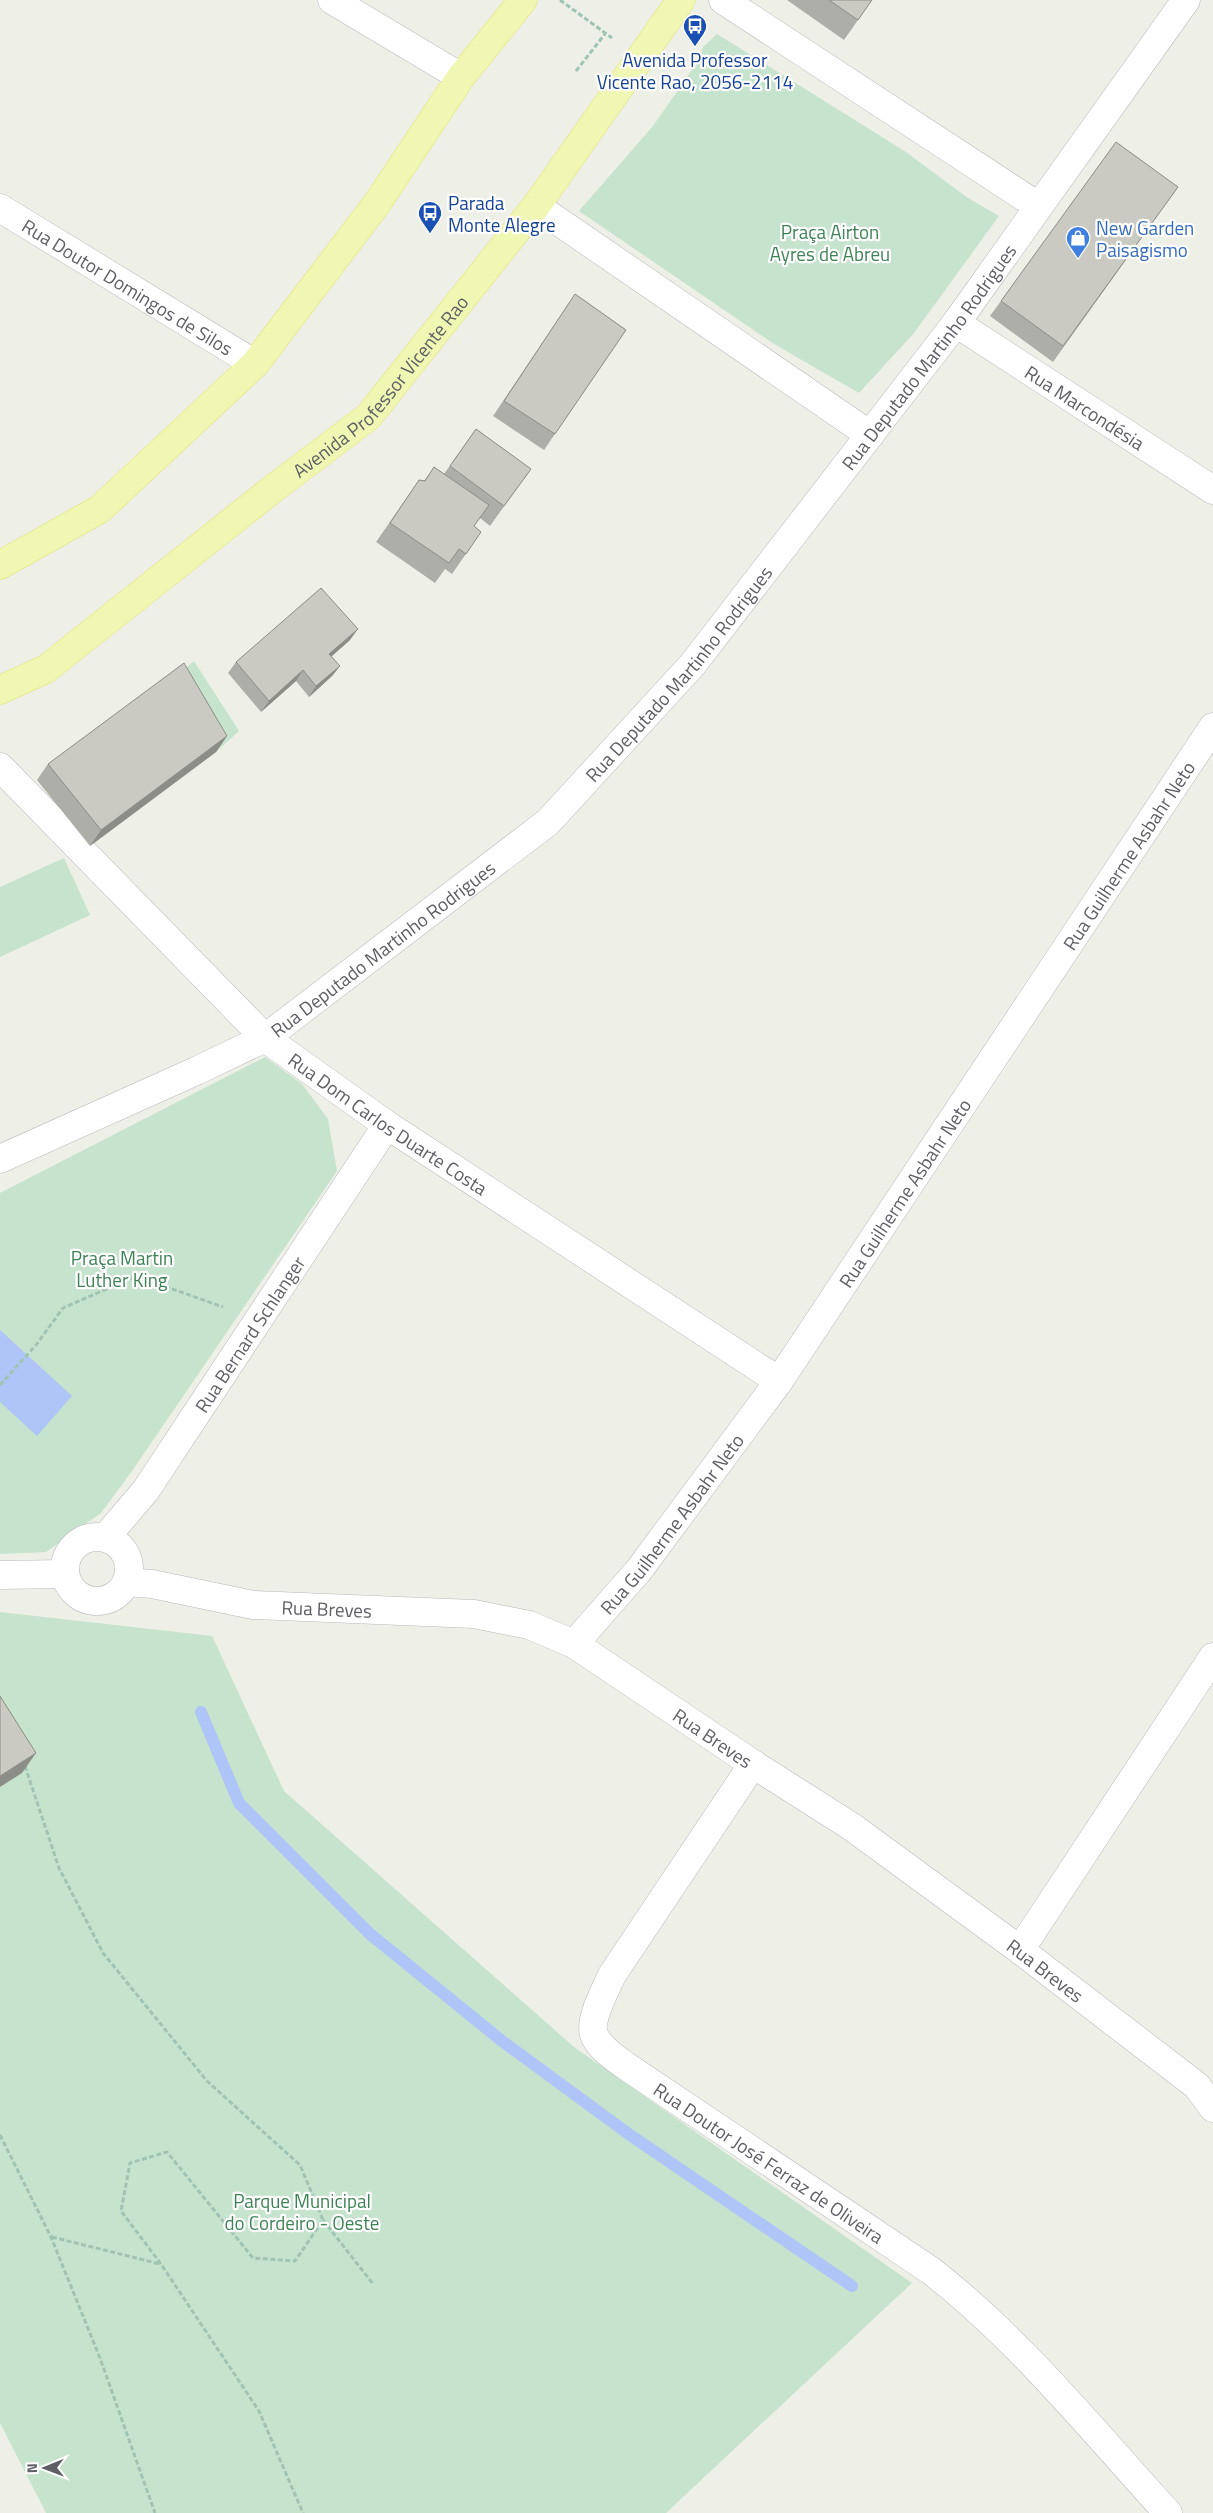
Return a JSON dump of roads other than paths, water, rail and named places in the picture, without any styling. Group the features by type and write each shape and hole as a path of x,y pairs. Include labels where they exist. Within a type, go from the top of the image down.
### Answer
{"main road":[{"path":"0,565 100,509 255,364 378,202 461,77 523,0"},
{"name":"Avenida Professor Vicente Rao","path":"0,690 46,669 274,488 368,417 536,206 681,0"}],"street":[{"path":"332,0 461,77"},
{"path":"722,0 1038,206"},
{"name":"Rua Deputado Martinho Rodrigues","path":"0,1159 265,1038 548,822 694,664 956,323 1186,0"},
{"path":"536,206 870,435"},
{"name":"Rua Doutor Domingos de Silos","path":"0,208 255,364"},
{"name":"Rua Marcondésia","path":"956,323 1213,490"},
{"name":"Rua Guilherme Asbahr Neto","path":"574,1644 639,1570 779,1381 1213,726"},
{"name":"Rua Dom Carlos Duarte Costa","path":"0,767 265,1038 387,1125 779,1381"},
{"name":"Rua Bernard Schlanger","path":"106,1538 146,1490 387,1125"},
{"path":"86,1538 106,1538 116,1542 129,1560 127,1582 113,1597 103,1601 93,1601 83,1598 75,1592 65,1574 68,1558 76,1544 86,1538"},
{"path":"0,1575 65,1574"},
{"name":"Rua Breves","path":"127,1582 152,1584 253,1605 474,1614 529,1626 574,1644 753,1764 852,1827 1205,2086 1213,2108"},
{"path":"1020,1950 1213,1656"},
{"name":"Rua Doutor José Ferraz de Oliveira","path":"753,1764 612,1975 598,2004 594,2036 602,2047 626,2066 930,2270 968,2300 1000,2330 1168,2513"}],"water":[{"path":"0,1330 72,1396 37,1436 0,1402"}],"waterway":[{"path":"201,1712 239,1803 370,1934 502,2041 630,2135 852,2286"}],"place":[{"name":"Avenida Professor Vicente Rao, 2056-2114","path":"695,47"},
{"name":"Parada Monte Alegre","path":"430,234"},
{"name":"New Garden Paisagismo","path":"1078,259"}],"park label":[{"name":"Praça Airton Ayres de Abreu","path":"830,242"},
{"name":"Praça Martin Luther King","path":"122,1268"},
{"name":"Parque Municipal do Cordeiro - Oeste","path":"302,2211"}]}
